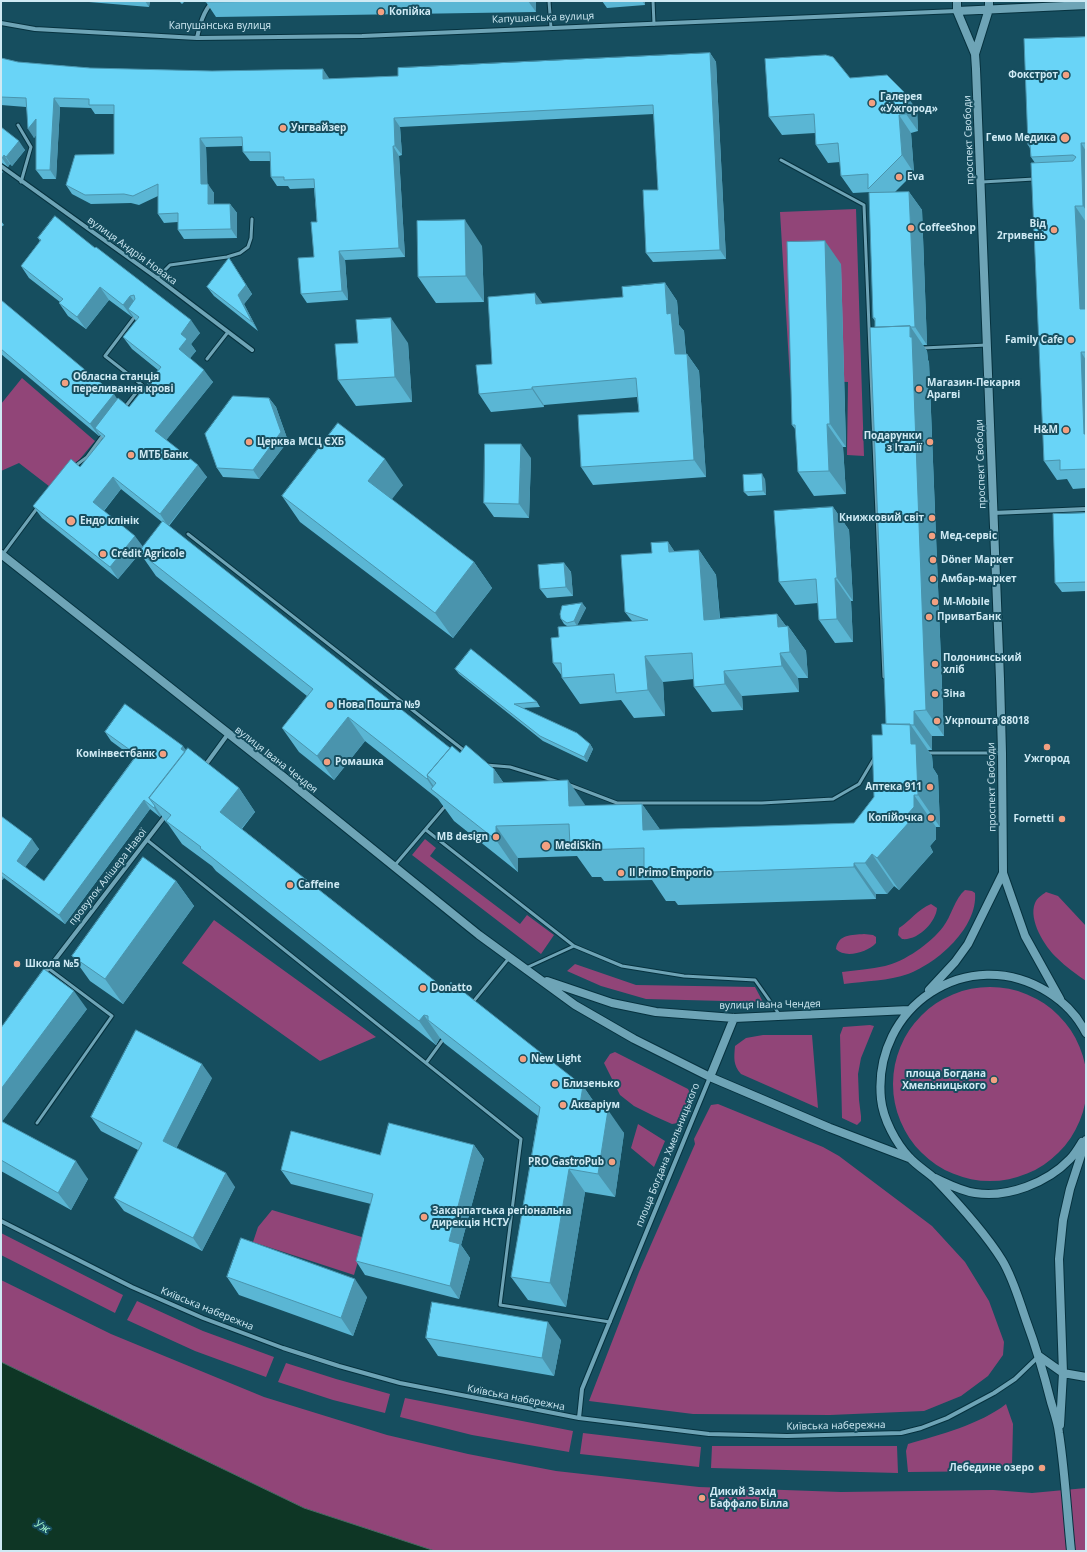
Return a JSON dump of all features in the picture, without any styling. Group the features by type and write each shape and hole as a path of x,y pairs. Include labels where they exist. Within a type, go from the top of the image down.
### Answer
{"main road":[{"name":"проспект Свободи","path":"957,1 957,11 975,54"},
{"name":"проспект Свободи","path":"989,5 975,54 1002,753 1003,873 1025,936 1060,1000"},
{"name":"Капушанська вулиця","path":"957,11 989,5 1086,6"},
{"name":"вулиця Івана Чендея","path":"2,555 526,969 575,1005 634,1038 710,1077"},
{"name":"проспект Свободи","path":"922,998 955,962 968,944 1003,873"},
{"name":"площа Богдана Хмельницького","path":"1071,1551 1059,1432 1039,1356 1011,1279 1002,1260 986,1236 932,1177 909,1158 891,1131 881,1100 881,1068 891,1037 909,1010 922,998 947,982 976,975 1006,975 1035,984 1060,1000 1083,1021 1086,1033"},
{"name":"вулиця Івана Чендея","path":"540,979 612,1003 656,1012 734,1018 909,1010"},
{"path":"710,1077 734,1018"},
{"name":"площа Богдана Хмельницького","path":"710,1077 830,1128 909,1158"},
{"name":"площа Богдана Хмельницького","path":"932,1177 960,1189 976,1193 990,1194 1019,1190 1047,1178 1070,1159 1086,1138"},
{"name":"площа Богдана Хмельницького","path":"1059,1432 1063,1373 1059,1259 1063,1220 1070,1189 1086,1138"},
{"path":"1039,1356 1063,1373 1086,1377"}],"street":[{"path":"197,38 200,24 207,8 213,1"},
{"name":"Капушанська вулиця","path":"1,23 35,29 197,38 362,36 957,11"},
{"name":"вулиця Андрія Новака","path":"1,166 21,182 157,278 252,350"},
{"path":"993,513 1086,509"},
{"path":"201,770 228,734"},
{"name":"провулок Алішера Навої","path":"39,980 172,808"},
{"name":"площа Богдана Хмельницького","path":"579,1418 582,1389 710,1077"},
{"name":"Київська набережна","path":"1,1221 132,1287 203,1318 283,1348 400,1383 579,1418 709,1434 787,1436 900,1433 921,1428 947,1418 994,1392 1015,1379 1039,1356"}],"lane":[{"path":"550,1 551,28"},
{"path":"653,1 654,24"},
{"path":"18,125 31,147 21,182"},
{"path":"781,160 864,205 884,682"},
{"path":"980,182 1036,179"},
{"path":"157,278 170,265 227,257 240,253 248,247 251,238 252,218"},
{"path":"124,409 142,385 105,356 140,310"},
{"path":"207,359 228,332"},
{"path":"917,349 987,345"},
{"path":"870,351 878,351"},
{"path":"70,470 87,456 105,433"},
{"path":"2,555 41,503"},
{"path":"188,534 469,755"},
{"path":"568,785 617,804 762,803 833,799 859,784 877,753"},
{"path":"918,753 1002,753"},
{"path":"481,765 510,767 560,782"},
{"path":"394,866 450,801"},
{"path":"426,830 574,946 622,966 684,976 755,980 780,1016"},
{"path":"147,840 521,1139 500,1305 610,1322"},
{"path":"526,969 574,946"},
{"path":"470,1007 510,957"},
{"path":"37,1123 112,1016 48,968"},
{"path":"426,1062 442,1041"}],"shaded area":[{"path":"856,209 864,456 847,455 848,382 790,380 780,212"},
{"path":"22,378 95,441 54,490 19,463 1,471 1,404"},
{"path":"425,839 436,848 430,856 520,924 527,915 554,935 541,954 412,855"},
{"path":"965,890 975,893 974,906 970,918 963,931 943,953 920,969 908,974 885,979 844,984 842,972 885,966 917,951 932,939 943,927 958,898"},
{"path":"1046,892 1058,896 1086,926 1086,981 1067,967 1052,953 1039,933 1033,910 1037,900"},
{"path":"931,904 937,908 930,924 920,934 908,939 902,939 898,935 899,928 926,906"},
{"path":"214,920 376,1037 320,1061 182,963"},
{"path":"864,934 873,935 876,937 876,943 868,949 856,953 845,954 836,949 840,940 846,936"},
{"path":"575,964 636,985 755,987 763,1002 646,999 601,986 567,971"},
{"path":"990,987 1009,989 1036,999 1051,1009 1065,1023 1079,1047 1085,1065 1087,1084 1085,1103 1075,1130 1065,1145 1051,1159 1027,1173 1009,1179 990,1181 971,1179 944,1169 929,1159 915,1145 901,1121 895,1103 893,1084 895,1065 905,1038 915,1023 929,1009 953,995 971,989"},
{"path":"874,1026 861,1058 858,1074 861,1121 857,1125 842,1118 840,1035 843,1027"},
{"path":"763,1035 812,1035 818,1108 741,1074 738,1071 734,1054 735,1046 746,1038"},
{"path":"615,1052 688,1089 691,1095 678,1123 672,1124 654,1116 634,1106 620,1095 604,1063 610,1054"},
{"path":"718,1104 823,1147 839,1156 932,1226 965,1262 989,1301 1004,1342 1003,1355 988,1376 961,1396 924,1411 830,1415 693,1414 589,1401 639,1272 695,1144 694,1139 711,1105"},
{"path":"638,1124 665,1141 654,1167 631,1148"},
{"path":"272,1210 365,1238 354,1275 253,1242 258,1227"},
{"path":"1,1233 123,1295 115,1313 1,1255"},
{"path":"1,1280 111,1334 264,1397 387,1435 468,1454 556,1471 699,1487 841,1492 993,1490 1032,1493 1086,1488 1086,1551 435,1551 304,1508 1,1362"},
{"path":"137,1301 203,1331 274,1357 266,1377 195,1351 127,1320"},
{"path":"286,1363 390,1394 385,1413 333,1400 278,1382"},
{"path":"405,1398 573,1431 569,1452 472,1435 400,1417"},
{"path":"1006,1404 1013,1424 1012,1465 1005,1471 908,1472 906,1451 908,1444 946,1433 972,1423 996,1411"},
{"path":"583,1433 701,1447 699,1467 580,1454"},
{"path":"712,1446 897,1446 898,1473 711,1468"}],"water":[{"name":"Уж","path":"1,1362 304,1508 435,1551 1,1551"}],"building":[{"path":"207,1 281,1 206,2"},
{"path":"1086,37 1086,143 1081,143 1083,206 1075,206 1080,309 1086,309 1086,352 1081,352 1084,434 1086,434 1086,469 1060,470 1060,460 1044,461 1031,163 1073,161 1076,157 1073,155 1031,157 1030,145 1028,145 1024,39"},
{"path":"710,53 720,250 646,253 643,190 658,190 653,105 394,118 395,146 393,146 399,248 339,251 342,291 301,294 298,258 314,257 311,222 317,222 314,179 284,180 284,177 271,177 270,152 243,152 242,137 200,138 201,184 208,184 208,204 230,204 231,229 178,230 178,213 158,214 158,184 133,196 124,194 85,195 66,185 75,155 114,154 114,105 89,105 89,99 54,98 50,170 36,170 36,119 28,129 26,98 1,97 1,58 18,62 90,68 212,71 323,69 323,79 398,76 398,68"},
{"path":"826,55 833,57 850,78 887,75 904,92 906,114 899,115 902,155 868,189 868,174 841,176 838,143 816,145 814,114 769,117 765,59"},
{"path":"1,127 19,141 6,157 4,155 2,158 1,157"},
{"path":"909,192 915,327 875,327 875,318 873,318 869,193"},
{"path":"55,216 191,320 181,334 187,339 179,349 204,370 155,431 198,465 160,514 113,477 93,502 135,536 110,567 33,506 71,459 80,467 105,436 95,428 118,398 129,407 161,367 123,337 139,317 128,309 135,299 134,295 130,296 123,305 100,287 77,317 59,303 63,299 21,266 41,240 38,238"},
{"path":"465,220 466,276 418,277 417,221"},
{"path":"825,241 830,424 827,424 829,471 798,472 795,425 792,425 787,242"},
{"path":"229,258 246,285 238,295 252,322 207,287"},
{"path":"665,283 667,314 671,313 675,354 687,354 694,460 581,467 578,415 639,412 636,378 532,387 532,389 479,394 476,365 492,364 488,297 535,293 536,304 623,297 622,287"},
{"name":"Обласна станція переливання крові","path":"1,300 114,394 90,424 1,349"},
{"path":"391,318 395,377 338,380 335,344 358,343 356,320"},
{"path":"910,326 910,337 912,337 926,710 914,711 914,725 886,724 870,328"},
{"name":"Церква МСЦ ЄХБ","path":"233,396 269,398 281,432 253,470 217,468 205,434"},
{"path":"338,423 385,459 368,481 474,562 435,613 282,496"},
{"path":"485,444 521,444 519,504 484,503"},
{"path":"762,474 763,491 744,492 743,475"},
{"path":"833,507 837,578 835,578 837,619 819,620 816,579 779,582 774,511"},
{"path":"1086,513 1086,582 1055,583 1053,514"},
{"path":"163,521 450,748 427,775 428,778 427,779 348,717 317,756 282,728 313,689 139,552"},
{"path":"668,542 669,552 699,550 704,620 777,614 778,627 788,626 790,652 780,653 782,666 724,671 725,684 694,687 692,653 645,656 648,690 616,693 614,674 562,678 561,663 553,663 551,638 559,637 558,627 648,620 625,612 621,555 652,553 651,543"},
{"path":"564,563 566,587 540,589 538,565"},
{"path":"582,603 574,621 567,623 561,619 560,614 562,606"},
{"path":"471,649 537,702 514,704 577,733 590,744 584,757 540,736 455,669"},
{"path":"125,704 183,746 181,749 185,752 149,798 155,806 154,808 144,800 59,915 1,872 1,816 32,839 17,861 44,881 137,755 105,732"},
{"path":"882,724 910,724 911,744 916,744 918,795 914,795 914,807 906,816 911,820 877,858 872,854 865,863 854,863 854,867 656,874 656,869 644,870 644,848 582,850 582,846 570,846 569,824 496,826 496,840 431,789 436,783 427,775 452,746 460,753 466,745 494,769 494,783 568,780 569,806 642,804 643,830 854,823 874,797 872,735 882,735"},
{"path":"188,748 239,788 220,812 445,989 451,982 452,986 456,986 583,1086 580,1104 608,1110 598,1174 569,1169 550,1283 511,1277 540,1107 428,1020 428,1016 424,1015 419,1021 200,848 201,847 166,821 171,815 149,798"},
{"path":"143,857 176,881 105,979 72,956"},
{"path":"44,969 74,991 1,1089 1,1028"},
{"path":"136,1030 202,1064 163,1141 226,1173 193,1238 114,1198 142,1143 91,1117"},
{"path":"1,1121 76,1161 58,1193 1,1160"},
{"name":"Закарпатська регіональна дирекція НСТУ","path":"389,1123 474,1145 449,1241 460,1244 450,1286 356,1261 373,1194 281,1170 291,1131 380,1155"},
{"path":"241,1238 355,1279 341,1318 227,1277"},
{"path":"432,1302 548,1322 542,1358 426,1338"}],"place":[{"name":"Копійка","path":"381,12"},
{"name":"Фокстрот","path":"1066,75"},
{"name":"Галерея «Ужгород»","path":"872,103"},
{"name":"Унгвайзер","path":"283,128"},
{"name":"Гемо Медика","path":"1065,138"},
{"name":"Eva","path":"899,177"},
{"name":"CoffeeShop","path":"911,228"},
{"name":"Від 2гривень","path":"1054,230"},
{"name":"Family Cafe","path":"1071,340"},
{"name":"Обласна станція переливання крові","path":"65,383"},
{"name":"Магазин-Пекарня Арагві","path":"919,389"},
{"name":"H&M","path":"1066,430"},
{"name":"Церква МСЦ ЄХБ","path":"249,442"},
{"name":"Подарунки з Італії","path":"930,442"},
{"name":"МТБ Банк","path":"131,455"},
{"name":"Книжковий світ","path":"932,518"},
{"name":"Ендо клінік","path":"71,521"},
{"name":"Мед-сервіс","path":"932,536"},
{"name":"Crédit Agricole","path":"103,554"},
{"name":"Döner Маркет","path":"933,560"},
{"name":"Амбар-маркет","path":"933,579"},
{"name":"M-Mobile","path":"935,602"},
{"name":"ПриватБанк","path":"929,617"},
{"name":"Полонинський хліб","path":"935,664"},
{"name":"Зіна","path":"935,694"},
{"name":"Нова Пошта №9","path":"330,705"},
{"name":"Укрпошта 88018","path":"937,721"},
{"name":"Ужгород","path":"1047,747"},
{"name":"Комінвестбанк","path":"163,754"},
{"name":"Ромашка","path":"327,762"},
{"name":"Аптека 911","path":"930,787"},
{"name":"Копійочка","path":"931,818"},
{"name":"Fornetti","path":"1062,819"},
{"name":"MB design","path":"496,837"},
{"name":"MediSkin","path":"546,846"},
{"name":"Il Primo Emporio","path":"621,873"},
{"name":"Caffeine","path":"290,885"},
{"name":"Школа №5","path":"17,964"},
{"name":"Donatto","path":"423,988"},
{"name":"New Light","path":"523,1059"},
{"name":"площа Богдана Хмельницького","path":"994,1080"},
{"name":"Близенько","path":"555,1084"},
{"name":"Акваріум","path":"563,1105"},
{"name":"PRO GastroPub","path":"612,1162"},
{"name":"Закарпатська регіональна дирекція НСТУ","path":"424,1217"},
{"name":"Лебедине озеро","path":"1042,1468"},
{"name":"Дикий Захід Баффало Білла","path":"702,1498"}]}
